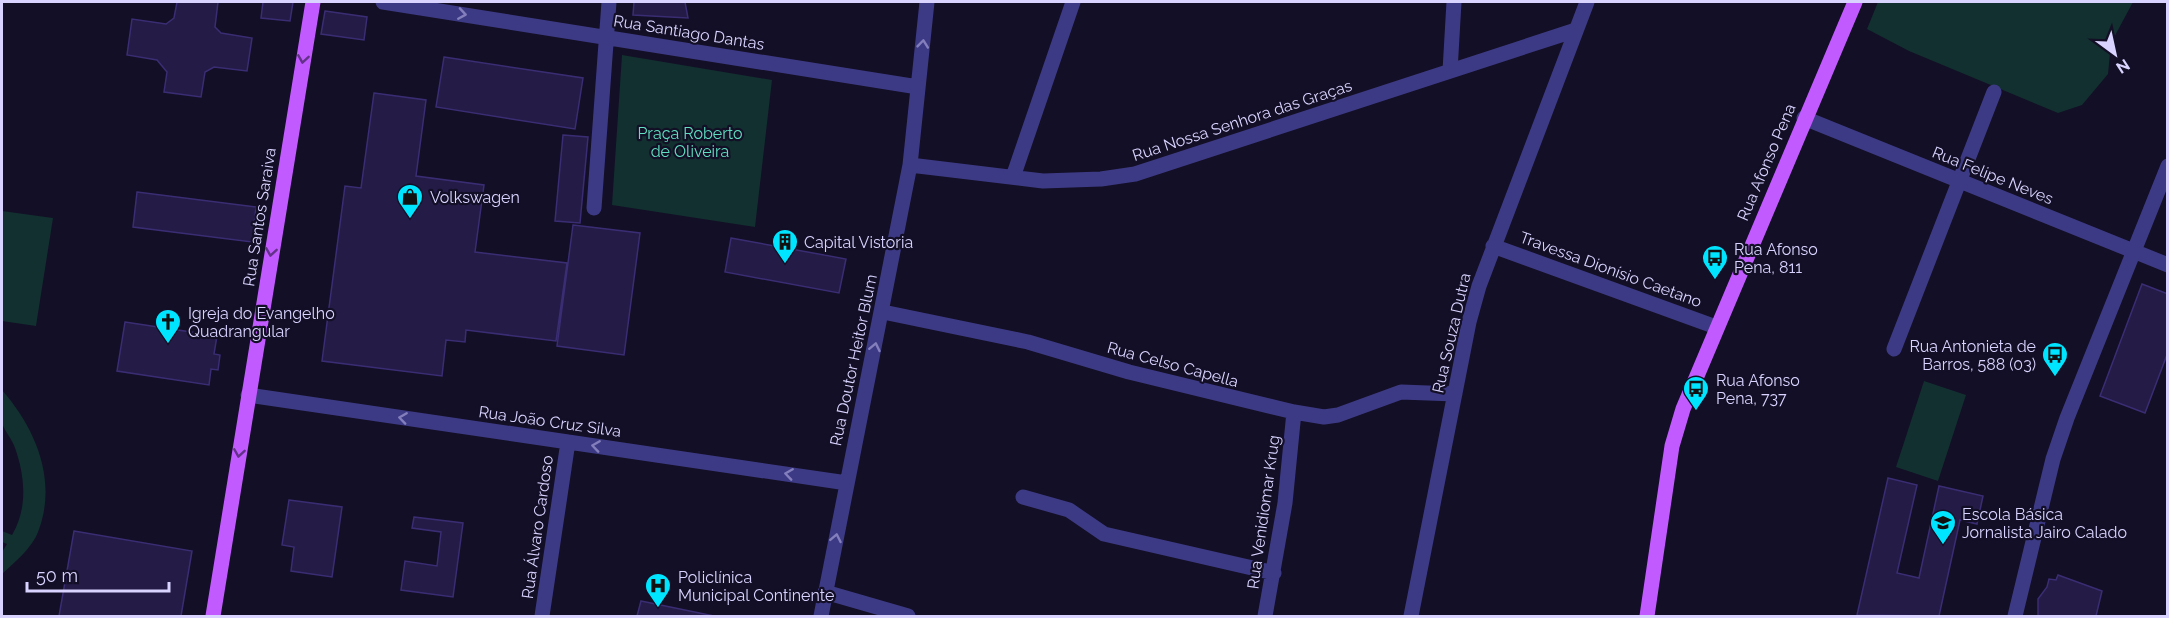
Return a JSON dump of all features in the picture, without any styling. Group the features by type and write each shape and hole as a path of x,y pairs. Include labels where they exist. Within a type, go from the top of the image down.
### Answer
{"main road":[{"name":"Rua Santos Saraiva","path":"213,616 313,2"},
{"name":"Rua Afonso Pena","path":"1647,616 1672,446 1683,409 1804,118 1855,2"}],"street":[{"name":"Rua Santiago Dantas","path":"383,2 918,87"},
{"path":"594,208 609,2"},
{"name":"Rua Doutor Heitor Blum","path":"821,616 910,165 927,2"},
{"path":"1013,177 1073,2"},
{"path":"1450,71 1454,2"},
{"name":"Rua Souza Dutra","path":"1411,616 1469,322 1493,246 1587,2"},
{"name":"Rua Nossa Senhora das Graças","path":"910,165 1053,180 1101,179 1135,174 1576,30"},
{"path":"1894,349 1994,92"},
{"name":"Rua Felipe Neves","path":"1804,118 2168,265"},
{"path":"2015,616 2057,449 2132,250 2168,166"},
{"name":"Travessa Dionísio Caetano","path":"1493,246 1716,327"},
{"name":"Rua Celso Capella","path":"882,312 1028,342 1129,372 1294,412 1324,417 1338,415 1401,392 1455,394"},
{"name":"Rua João Cruz Silva","path":"248,395 847,483"},
{"name":"Rua Venidiomar Krug","path":"1265,616 1285,502 1294,412"},
{"name":"Rua Álvaro Cardoso","path":"542,616 568,442"},
{"path":"1023,497 1069,510 1104,534 1274,573"},
{"path":"825,592 908,616"}],"green space":[{"path":"1878,2 2133,2 2111,43 2108,74 2082,105 2058,113 1909,51 1867,29"},
{"name":"Praça Roberto de Oliveira","path":"622,55 772,80 755,227 612,205"},
{"path":"2,211 53,218 36,326 2,321"},
{"path":"1924,381 1966,395 1938,481 1896,467"},
{"path":"2,390 25,421 34,439 40,456 46,494 44,513 32,544 2,574 2,552 7,544 2,542 2,531 12,535 17,525 23,503 23,481 14,445 2,423"}],"building":[{"path":"177,2 218,2 215,27 221,33 252,38 247,71 214,67 205,72 201,97 164,92 167,72 157,60 127,55 132,19 166,24 174,18"},
{"path":"263,2 293,2 290,21 261,18"},
{"path":"634,2 685,2 688,18 633,15"},
{"path":"325,11 367,17 364,40 321,34"},
{"path":"444,57 583,78 575,129 436,107"},
{"name":"Volkswagen","path":"374,93 426,100 416,176 484,185 475,252 567,263 556,341 466,330 465,342 446,340 442,376 322,361 345,186 361,188"},
{"path":"563,135 588,137 580,223 555,221"},
{"path":"137,192 256,207 252,242 133,227"},
{"path":"573,225 640,233 624,355 557,346"},
{"name":"Capital Vistoria","path":"731,238 846,259 839,293 725,272"},
{"path":"2142,284 2168,294 2168,352 2145,413 2100,396"},
{"name":"Igreja do Evangelho Quadrangular","path":"125,322 217,336 214,354 220,355 218,370 211,369 209,385 117,371"},
{"path":"1888,478 1917,485 1897,573 1919,578 1939,486 1983,496 1977,524 1960,520 1939,616 1857,615"},
{"path":"289,500 342,507 332,577 291,571 294,547 282,545"},
{"path":"414,517 463,523 453,597 401,590 405,561 437,566 441,532 412,528"},
{"path":"74,531 192,551 181,616 59,616"},
{"path":"2058,575 2102,591 2096,616 2038,616 2038,599 2047,587 2049,579 2056,580"},
{"name":"Policlínica Municipal Continente","path":"641,601 714,616 637,616"}],"place":[{"name":"Volkswagen","path":"410,220"},
{"name":"Capital Vistoria","path":"785,265"},
{"name":"Rua Afonso Pena, 811","path":"1715,281"},
{"name":"Igreja do Evangelho Quadrangular","path":"168,345"},
{"name":"Rua Antonieta de Barros, 588 (03)","path":"2055,378"},
{"name":"Rua Afonso Pena, 737","path":"1696,412"},
{"name":"Escola Básica Jornalista Jairo Calado","path":"1943,546"},
{"name":"Policlínica Municipal Continente","path":"658,609"}]}
